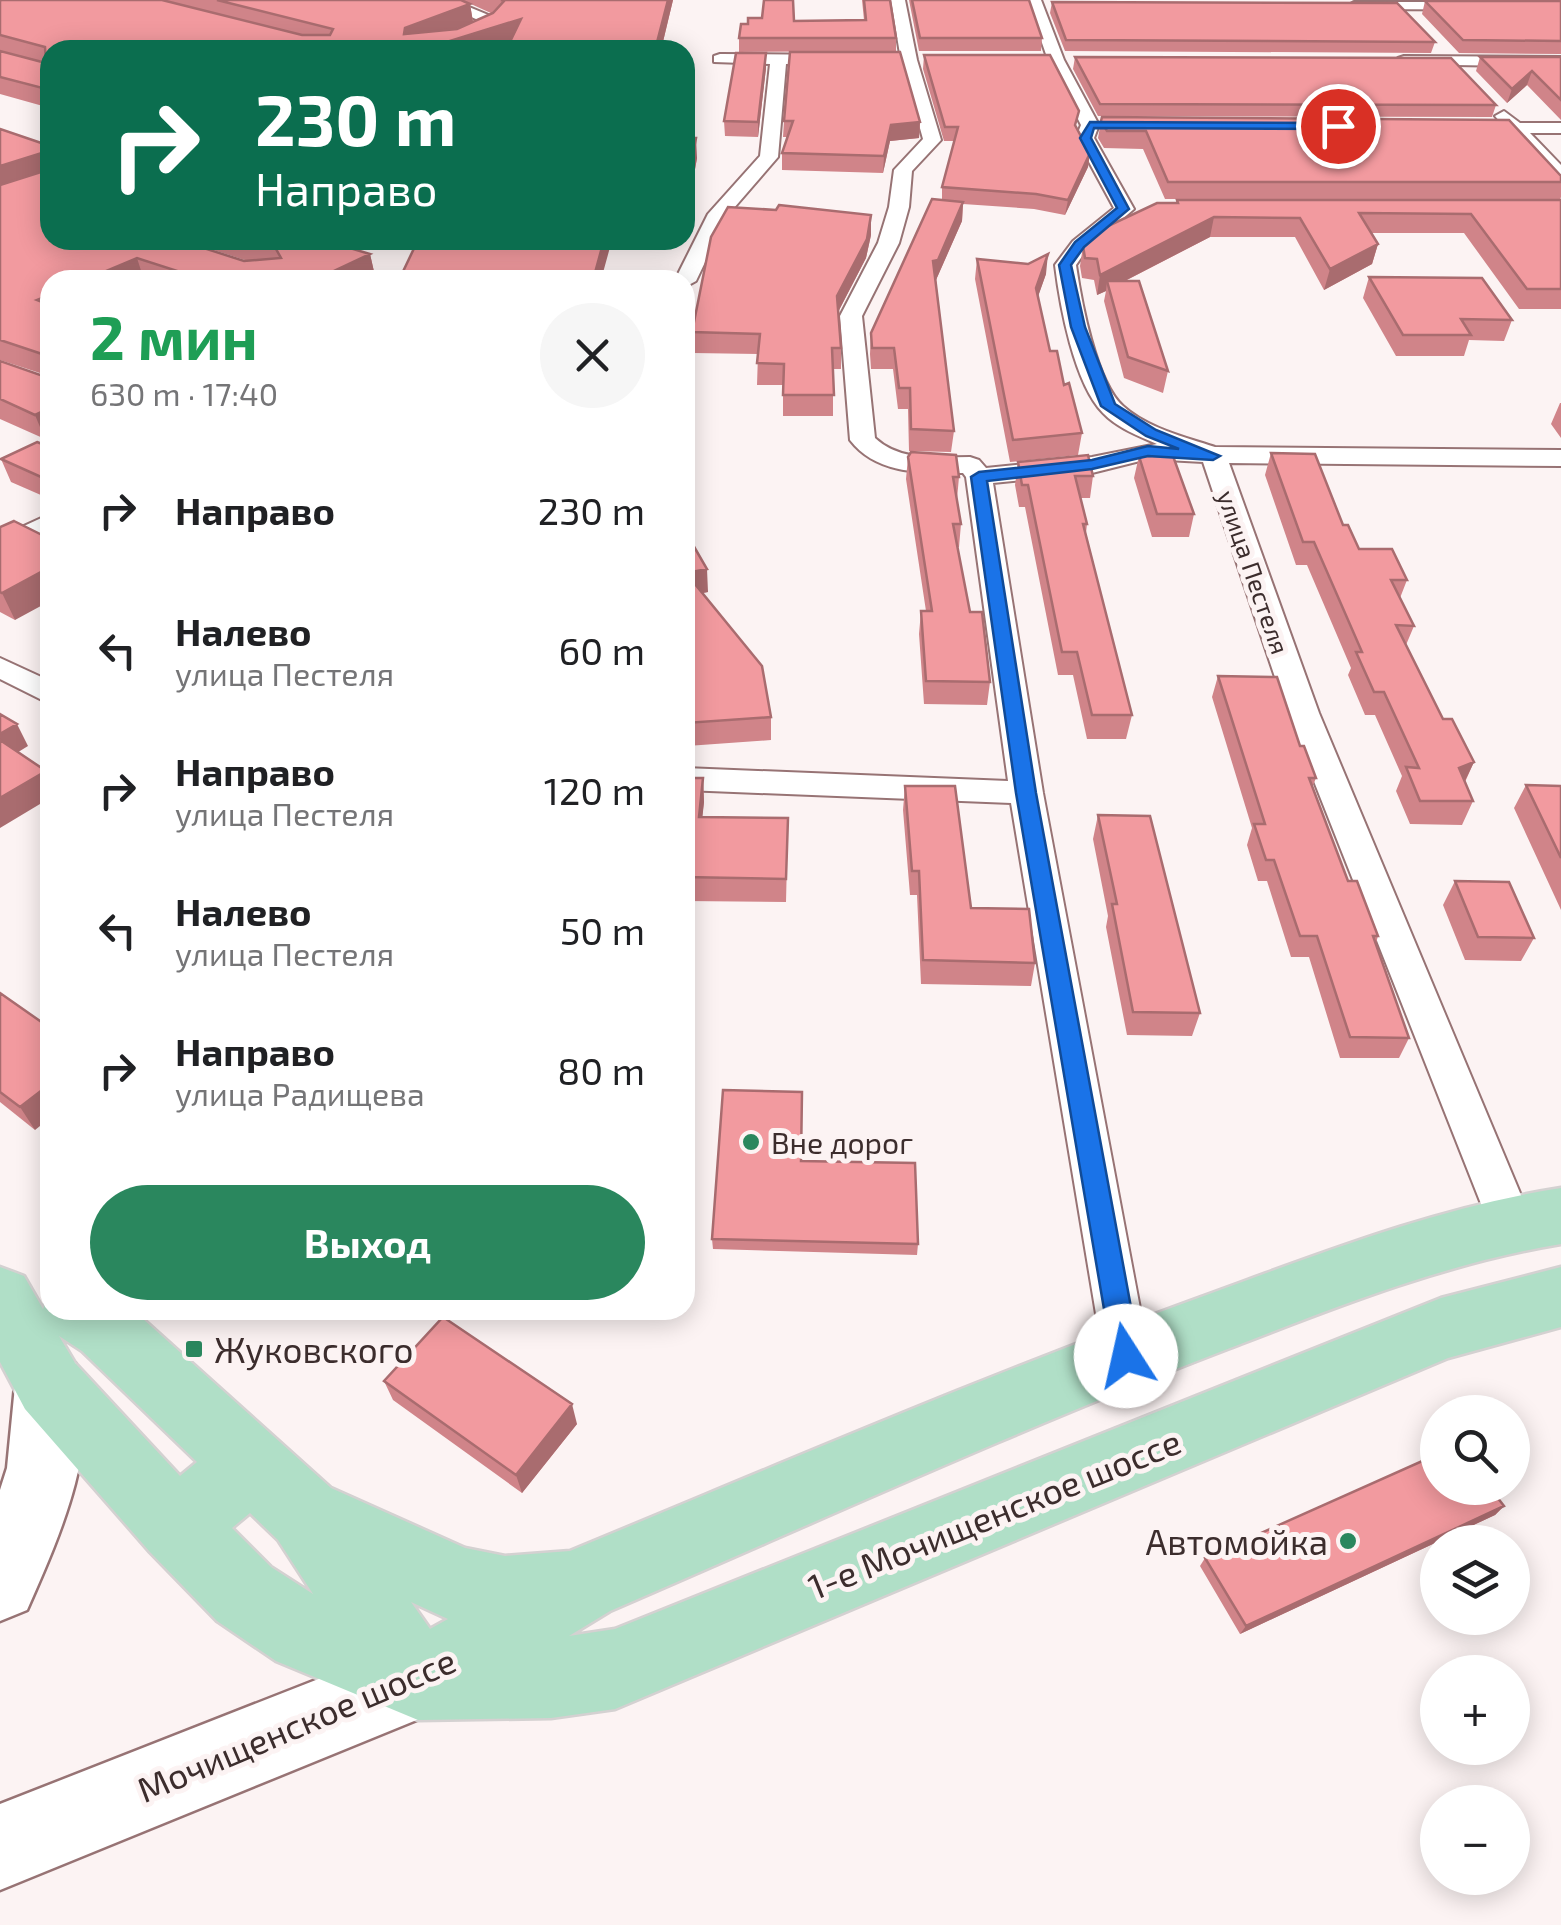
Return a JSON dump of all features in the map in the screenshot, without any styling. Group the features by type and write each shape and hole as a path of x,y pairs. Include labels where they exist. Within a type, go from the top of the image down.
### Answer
{"main road":[{"path":"176,1526 278,1489 462,1586 505,1594 583,1584 1126,1356 1385,1258 1536,1220"},
{"path":"0,1264 40,1288"},
{"path":"0,1297 50,1386 176,1526 244,1594 304,1633 418,1680"},
{"name":"1-е Мочищенское шоссе","path":"418,1680 551,1678 615,1669 1441,1329 1561,1297"},
{"path":"93,1320 106,1328 278,1489 418,1680"},
{"path":"0,1583 27,1524 43,1468 50,1386"},
{"name":"Мочищенское шоссе","path":"0,1847 418,1680 583,1584"}],"street":[{"path":"438,0 494,18 482,29 448,40"},
{"path":"898,0 909,60 932,140 904,170 902,201 879,263 854,298 852,316 863,440 876,457 970,466 979,477 1026,793 1126,1356"},
{"name":"улица Пестеля","path":"1042,4 1056,60 1100,125 1086,138 1133,209 1080,245 1065,265 1078,327 1109,406 1151,433 1213,456 1303,714 1536,1220"},
{"path":"1343,6 1561,6"},
{"path":"720,60 853,60"},
{"path":"690,270 718,214 768,157 778,60"},
{"path":"1391,62 1561,62"},
{"path":"1490,102 1561,176"},
{"path":"1439,127 1561,128"},
{"path":"979,477 1092,465 1148,451 1213,456 1561,458"},
{"path":"0,548 40,527"},
{"path":"0,667 40,689"},
{"path":"695,779 1026,793"}],"building":[{"path":"162,0 302,35 330,35 333,29 217,0 461,0 470,4 405,28 404,34 457,29 493,13 504,1 501,0 668,0 658,40 511,40 521,19 453,40 40,40 40,46 0,35 0,1"},
{"path":"764,0 793,0 794,21 866,20 864,0 890,0 896,38 739,38 741,24 748,24 748,18 762,18"},
{"path":"912,0 1029,0 1042,38 920,38"},
{"path":"1425,1 1561,1 1561,41 1463,40"},
{"path":"1052,2 1397,3 1435,42 1066,40"},
{"path":"0,51 40,61 40,87 0,77"},
{"path":"790,52 900,52 920,122 891,125 884,156 782,153 793,121 784,121"},
{"path":"736,53 766,53 758,122 724,121"},
{"path":"924,55 1050,55 1079,111 1075,125 1090,153 1068,200 942,187 958,127 945,127"},
{"path":"1075,57 1451,58 1496,105 1100,104"},
{"path":"1480,57 1561,57 1561,100 1532,71 1512,89"},
{"path":"1102,117 1509,120 1561,176 1561,182 1168,182 1146,131 1107,131"},
{"path":"0,129 40,143 40,154 0,166"},
{"path":"40,172 40,250 210,250 244,261 281,258 277,250 357,250 370,254 336,270 174,270 137,258 109,270 40,270 40,353 0,340 0,185"},
{"path":"932,199 963,202 938,260 933,261 954,431 911,429 910,388 899,388 894,348 872,348 871,333"},
{"path":"1177,200 1561,200 1561,289 1527,289 1471,214 1359,213 1378,244 1330,269 1300,218 1214,217 1100,275 1097,259 1085,258 1083,246 1091,234 1157,203 1178,203"},
{"path":"779,205 871,215 867,239 837,296 841,348 832,348 834,395 783,395 784,364 757,363 760,334 695,332 711,237 728,207 776,210"},
{"path":"413,250 601,250 596,270 404,270"},
{"path":"1048,254 1036,288 1050,351 1057,351 1064,385 1069,383 1082,433 1013,440 977,259 1028,264"},
{"path":"1369,277 1482,278 1512,320 1461,319 1471,335 1403,335"},
{"path":"1107,281 1139,281 1168,371 1128,357"},
{"path":"0,361 40,375 40,413 35,415 0,399"},
{"path":"40,443 40,477 1,459"},
{"path":"911,452 956,455 959,477 953,477 961,524 953,524 970,612 982,612 990,682 926,681 921,611 932,611 908,457"},
{"path":"1271,453 1315,454 1343,525 1348,525 1359,549 1392,549 1407,580 1391,580 1414,626 1396,625 1443,719 1452,719 1474,762 1459,768 1473,801 1420,801 1406,767 1419,768 1384,692 1374,692 1356,652 1362,652 1314,542 1303,542"},
{"path":"1088,455 1093,476 1075,476 1087,524 1083,524 1132,715 1092,715 1077,652 1062,652 1028,485 1022,485 1018,462"},
{"path":"1139,456 1173,456 1194,514 1157,514"},
{"path":"14,521 40,534 40,572 2,593 0,592 0,527"},
{"path":"695,548 707,569 695,571"},
{"path":"695,584 762,666 771,717 695,722"},
{"path":"1218,676 1277,677 1300,746 1304,746 1316,778 1309,778 1348,881 1357,881 1378,936 1373,936 1409,1038 1350,1037 1317,936 1300,936 1274,860 1266,860 1254,824 1265,824"},
{"path":"0,714 17,724 0,734"},
{"path":"0,740 40,767 40,775 0,798"},
{"path":"695,778 703,778 699,817 788,818 786,879 695,877"},
{"path":"1526,785 1561,786 1561,858"},
{"path":"905,786 955,786 971,908 1029,909 1035,963 923,960 919,871 912,871"},
{"path":"1098,815 1150,816 1200,1013 1133,1012 1112,904 1117,904"},
{"path":"1455,881 1509,882 1534,938 1478,937"},
{"path":"0,993 40,1021 40,1092 20,1107 0,1092"},
{"path":"723,1090 802,1092 801,1161 915,1163 918,1244 712,1239"},
{"path":"440,1320 447,1320 572,1404 516,1475 384,1381"},
{"name":"Автомойка","path":"1420,1462 1420,1505 1504,1506 1463,1525 1420,1525 1420,1545 1246,1626 1205,1558"}],"place":[{"name":"Вне дорог","path":"751,1142"},
{"name":"Жуковского","path":"194,1349"},
{"name":"Автомойка","path":"1348,1541"}],"route":[{"path":"1126,1356 1026,793 979,477 1092,465 1148,451 1213,456 1151,433 1109,406 1078,327 1065,265 1080,245 1124,209 1086,138 1090,125 1338,126"}]}
